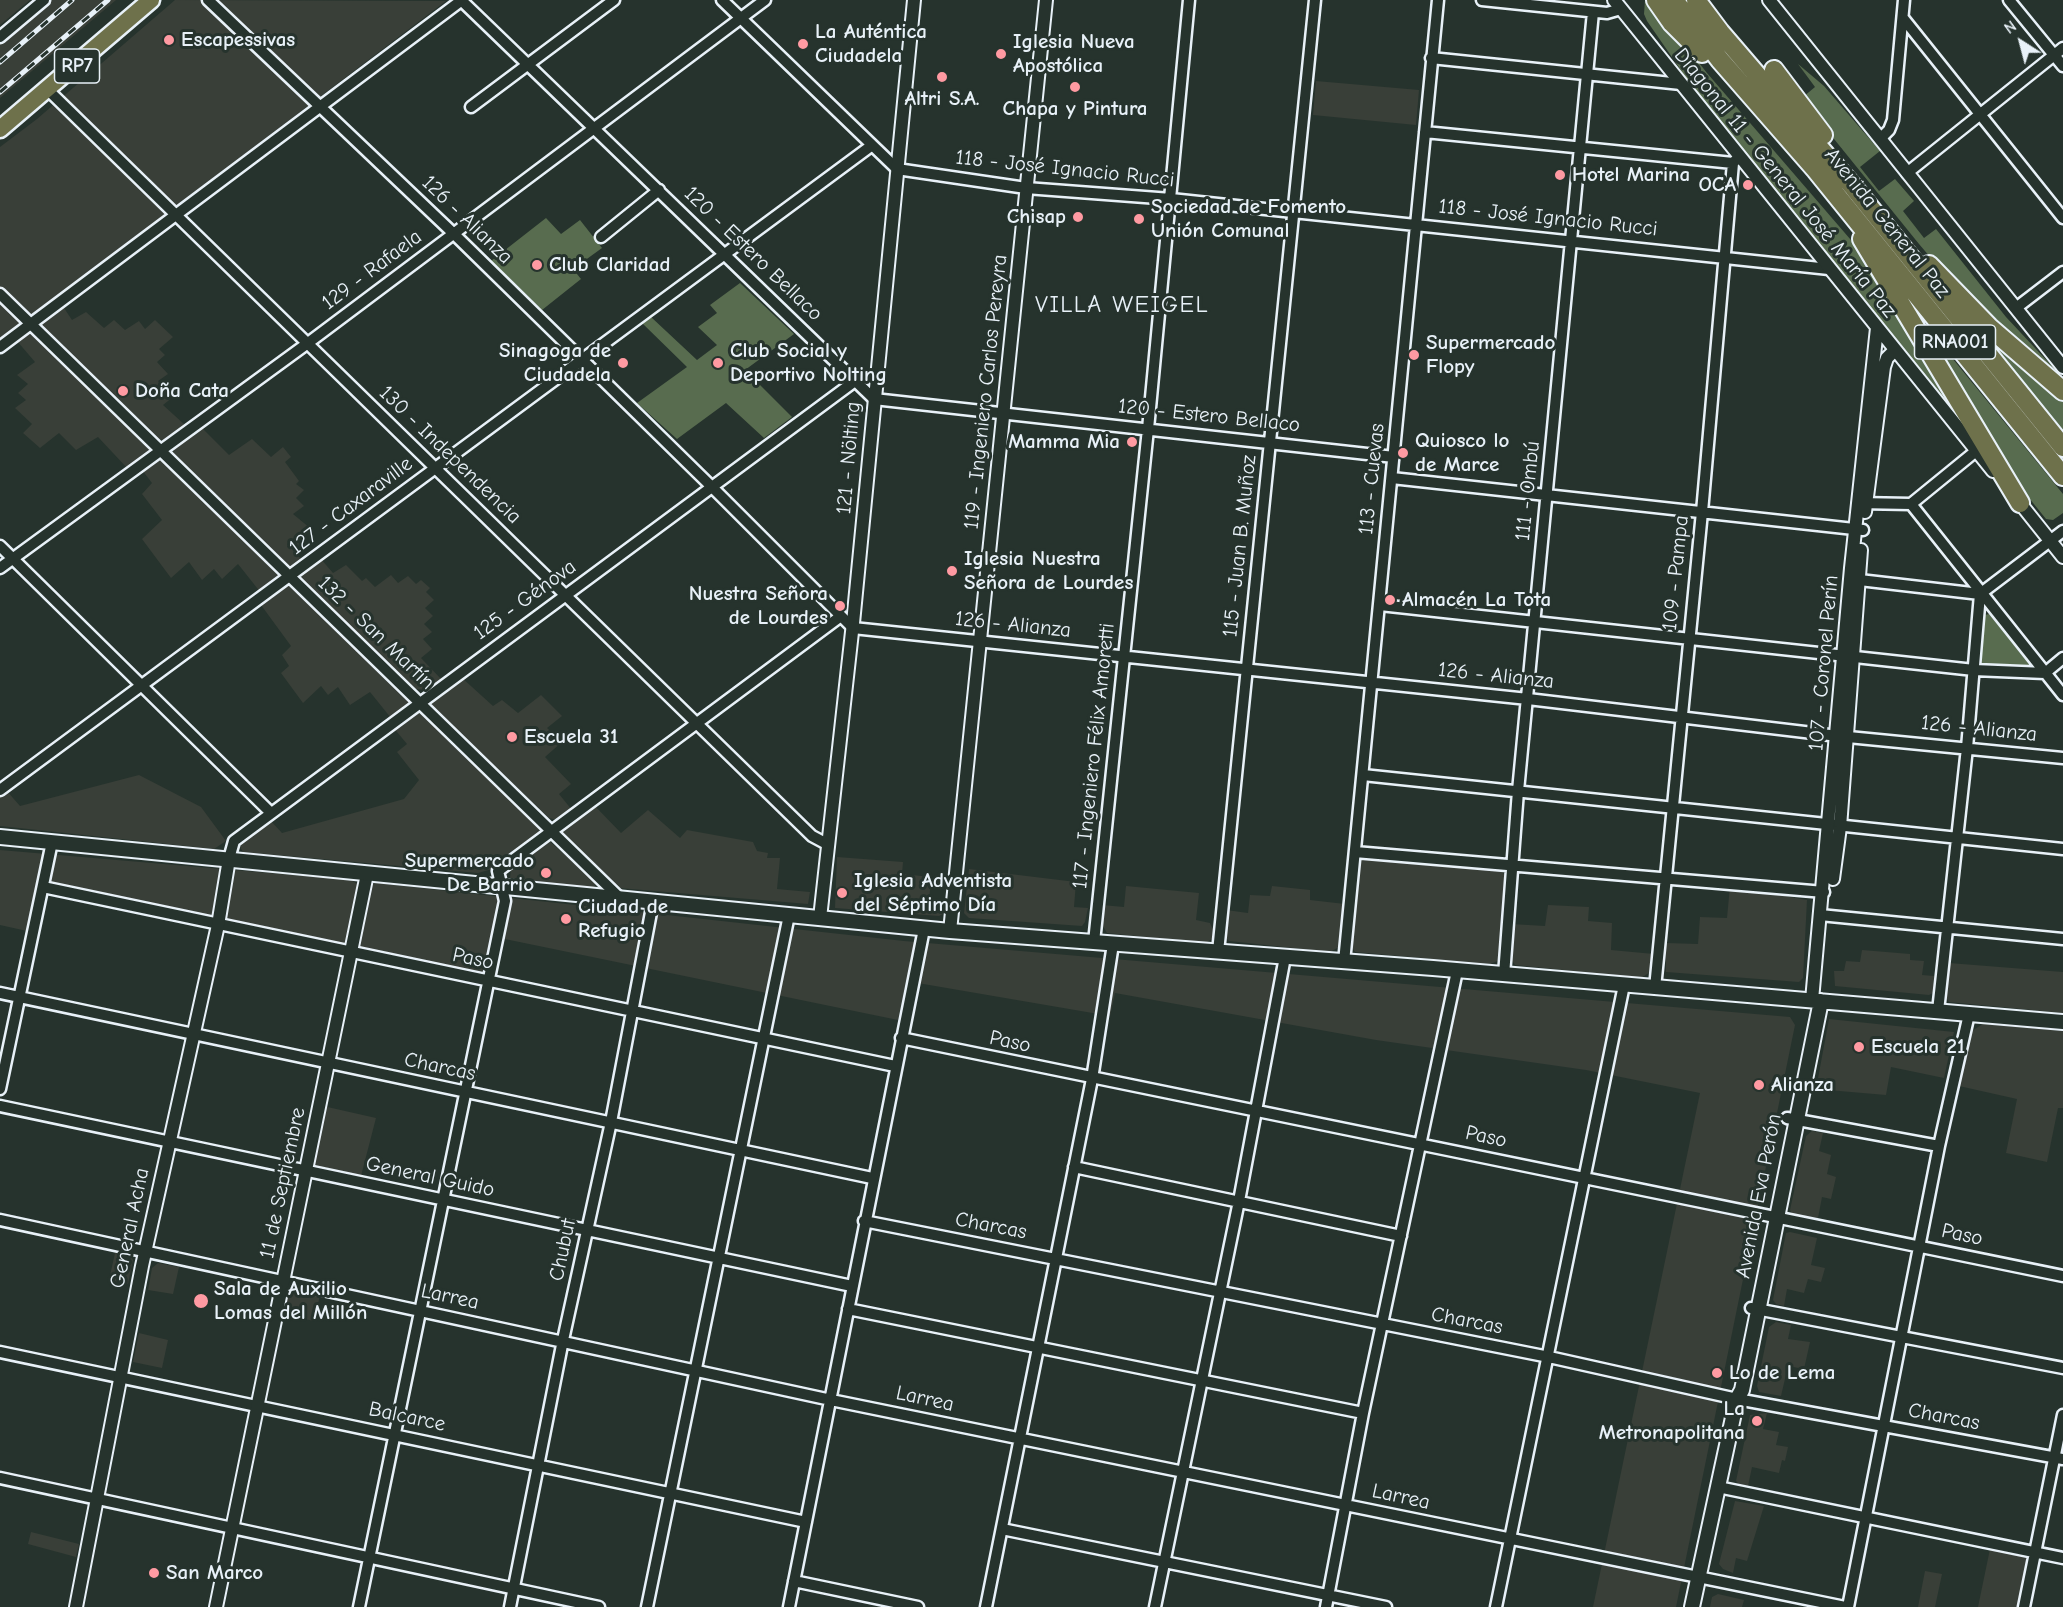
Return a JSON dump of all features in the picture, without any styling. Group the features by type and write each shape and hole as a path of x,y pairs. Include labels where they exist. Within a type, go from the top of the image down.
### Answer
{"highway":[{"path":"1656,0 1687,38 1764,110"},
{"name":"Avenida General Paz","path":"1674,0 1720,60 1846,208 2063,476"},
{"name":"Avenida General Paz","path":"1696,0 1720,32 1859,194 2063,447"},
{"path":"1774,70 1820,130 1859,194 1989,327 2063,391"},
{"path":"1846,208 1870,257 2020,503"}],"main road":[{"name":"RP7","path":"0,129 151,0"},
{"path":"0,837 924,929 1816,1000 2063,1022"},
{"name":"Avenida Eva Perón","path":"1692,1607 1737,1398 1735,1388 1754,1308 1816,1000"}],"street":[{"path":"0,37 44,0"},
{"name":"126 - Alianza","path":"208,0 453,233 853,628 1528,699 1843,737 2063,758"},
{"path":"0,347 178,216 461,0"},
{"name":"120 - Estero Bellaco","path":"461,0 726,253 874,399 1004,415 1271,441 1394,457"},
{"path":"471,106 614,0"},
{"path":"722,0 897,170"},
{"name":"129 - Rafaela","path":"0,568 308,343 765,0"},
{"name":"121 - Nölting","path":"820,918 853,628 914,0"},
{"name":"119 - Ingeniero Carlos Pereyra","path":"950,931 1046,0"},
{"name":"117 - Ingeniero Félix Amoretti","path":"1094,942 1148,429 1189,0"},
{"name":"115 - Juan B. Muñoz","path":"1218,952 1315,0"},
{"name":"113 - Cuevas","path":"1344,962 1438,0"},
{"path":"1482,0 1607,13 1618,4"},
{"path":"1769,0 2063,367"},
{"path":"1880,139 1889,130 1893,120 1905,0"},
{"path":"2009,0 2059,52 2063,66"},
{"name":"Diagonal 11 - General José María Paz","path":"1618,4 1737,160 1829,269 2063,557"},
{"name":"111 - Ombú","path":"1504,975 1518,791 1593,12"},
{"path":"1903,18 2063,218"},
{"path":"1907,173 2059,52"},
{"path":"1431,58 1681,84"},
{"name":"130 - Independencia","path":"48,90 812,836 827,844"},
{"path":"1425,132 1737,160"},
{"name":"127 - Caxaraville","path":"0,790 871,146"},
{"name":"109 - Pampa","path":"1655,988 1664,880 1683,718 1725,257 1737,160"},
{"name":"118 - José Ignacio Rucci","path":"897,170 1026,188 1292,211 1829,269"},
{"path":"601,237 659,190"},
{"path":"2016,308 2063,272"},
{"name":"132 - San Martín","path":"0,294 621,899"},
{"name":"107 - Coronel Perín","path":"1816,1000 1835,827 1877,328"},
{"name":"107 - Coronel Perín","path":"1862,503 1884,367 1887,358 1895,350"},
{"name":"125 - Génova","path":"229,859 234,841 855,381"},
{"path":"1862,503 1911,504 1976,451"},
{"path":"1392,478 1859,529"},
{"path":"1911,504 1980,594 2063,695"},
{"path":"1855,580 1980,594 2063,531"},
{"path":"0,546 271,813"},
{"path":"1938,1011 1980,594"},
{"path":"1380,605 1974,670 2045,673 2063,658"},
{"path":"359,1607 505,901 498,871 841,616"},
{"path":"1363,775 1835,827 2063,849"},
{"name":"107 - Coronel Perín","path":"1824,915 1824,892 1835,827"},
{"path":"0,1089 52,843"},
{"path":"1355,852 1824,892"},
{"name":"General Acha","path":"76,1607 145,1252 218,925 229,859"},
{"name":"11 de Septiembre","path":"216,1607 367,874"},
{"name":"Paso","path":"43,887 895,1066"},
{"name":"Chubut","path":"510,1607 563,1340 611,1122 653,902"},
{"path":"647,1607 789,915"},
{"path":"1824,915 2063,939"},
{"path":"789,1607 831,1400 872,1178 924,929"},
{"path":"986,1607 1092,1079 1113,944"},
{"path":"1155,1607 1239,1201 1285,957"},
{"path":"1326,1607 1364,1413 1457,971"},
{"path":"1496,1607 1624,985"},
{"name":"Charcas","path":"0,993 872,1178"},
{"path":"1846,1607 1867,1516 1939,1146 1969,1014"},
{"name":"Paso","path":"901,1038 1092,1079 1420,1143 1772,1218 2063,1276"},
{"name":"General Guido","path":"0,1106 852,1286"},
{"path":"1791,1118 1939,1146"},
{"path":"1074,1167 1401,1236"},
{"name":"Larrea","path":"0,1220 563,1340 831,1400 1846,1607"},
{"name":"Charcas","path":"864,1221 1549,1357 1737,1398 2059,1458"},
{"path":"1754,1308 2063,1368"},
{"path":"848,1310 1364,1413"},
{"name":"Balcarce","path":"0,1352 806,1522"},
{"path":"2024,1607 2035,1552 2059,1458 2063,1414"},
{"path":"0,1478 599,1607"},
{"path":"1718,1487 2063,1558"},
{"path":"1002,1529 1386,1607"},
{"path":"794,1581 918,1607"}],"shaded area":[{"path":"0,0 30,0 0,25"},
{"path":"52,0 116,0 0,98 0,44"},
{"path":"175,0 446,1 0,340 0,147 37,119"},
{"path":"1316,81 1419,90 1416,125 1313,115"},
{"path":"62,305 72,320 86,312 104,328 114,320 125,330 139,321 145,329 155,320 173,337 159,349 165,355 157,362 168,374 158,381 173,397 163,405 185,425 164,440 156,439 41,328 42,320"},
{"path":"30,333 151,446 151,453 128,469 98,437 76,450 59,433 40,448 23,433 32,424 15,408 26,400 18,393 28,384 17,375 35,362 17,341"},
{"path":"200,426 229,455 252,439 271,457 283,447 291,457 285,462 299,481 296,484 304,490 296,498 304,506 293,514 310,528 299,538 302,544 294,550 303,562 292,568 289,566 173,457 174,446"},
{"path":"157,460 163,460 280,577 261,593 238,564 222,579 214,569 202,580 189,562 171,578 142,539 162,520 142,494 152,483 142,470"},
{"path":"320,558 333,573 346,565 362,581 366,578 375,587 391,575 398,583 408,576 416,584 421,580 430,588 426,592 434,600 425,608 433,616 424,624 432,632 423,639 432,649 421,658 442,680 428,690 416,689 300,581 301,574"},
{"path":"291,585 410,700 408,707 391,718 370,692 350,705 338,687 328,695 321,686 303,703 281,673 289,666 282,655 291,646 261,605"},
{"path":"461,677 493,706 502,700 518,713 541,695 562,716 547,728 562,742 545,757 571,784 559,794 572,810 557,820 549,818 431,706 430,701"},
{"path":"413,710 420,710 539,825 539,834 492,869 478,873 243,852 240,847 242,840 270,820 282,833 404,799 419,780 397,752 407,744 392,726"},
{"path":"139,775 201,807 226,841 214,849 0,826 0,794 6,790 20,806"},
{"path":"592,803 621,833 648,810 680,838 687,830 753,842 757,851 768,853 767,858 780,858 777,889 810,892 808,904 619,888 560,832 561,826"},
{"path":"548,840 594,880 593,888 510,878 511,868"},
{"path":"0,850 351,880 359,885 360,890 345,948 38,884 27,931 0,925"},
{"path":"837,857 903,862 902,874 931,877 929,903 944,904 943,914 939,916 835,908"},
{"path":"1365,857 1500,868 1505,876 1500,960 1490,964 1355,952 1350,944 1357,863"},
{"path":"969,869 1076,882 1074,907 1088,908 1085,922 1082,926 969,918 964,913"},
{"path":"375,883 904,941 1790,1017 1795,1025 1676,1607 1593,1607 1700,1093 1586,1070 1376,1040 1115,993 1110,1016 906,981 898,1020 500,938 492,979 356,950 368,888"},
{"path":"1126,886 1199,893 1196,920 1210,923 1216,936 1206,943 1107,933 1100,921 1102,905 1124,907"},
{"path":"1272,886 1310,890 1310,900 1345,904 1342,942 1339,947 1330,952 1229,941 1224,936 1226,910 1248,913 1250,895 1270,896"},
{"path":"1730,886 1807,900 1803,978 1799,982 1666,972 1666,943 1698,944 1700,917 1727,918"},
{"path":"1548,905 1589,907 1588,921 1612,923 1611,950 1654,954 1652,971 1641,978 1515,965 1510,957 1511,924 1545,926"},
{"path":"1862,950 1910,954 1910,960 1924,961 1922,975 1934,976 1933,993 1929,995 1835,986 1834,971 1844,971 1846,961 1860,962"},
{"path":"1949,963 2063,972 2063,1013 1949,1002 1945,996"},
{"name":"Escuela 21","path":"1829,1019 1954,1032 1944,1078 1891,1067 1886,1095 1816,1089"},
{"path":"1983,1024 2063,1031 2063,1108 2058,1108 2047,1162 2006,1153 2017,1099 1959,1086 1970,1032"},
{"path":"323,1106 376,1118 361,1176 314,1165 316,1157 312,1155"},
{"path":"1812,1131 1823,1133 1819,1151 1831,1155 1827,1174 1836,1177 1831,1199 1822,1197 1818,1218 1792,1214 1790,1210 1806,1136"},
{"path":"1786,1233 1817,1238 1811,1265 1825,1268 1821,1282 1808,1279 1804,1293 1787,1289 1784,1306 1776,1304 1773,1300"},
{"path":"115,1253 131,1257 133,1260 128,1284 109,1280"},
{"path":"158,1263 179,1267 173,1294 148,1290 152,1268"},
{"path":"291,1289 320,1295 314,1321 281,1314 285,1293"},
{"path":"1776,1322 1791,1325 1788,1339 1810,1342 1804,1369 1788,1366 1781,1396 1759,1392 1757,1386 1769,1327"},
{"path":"139,1333 168,1340 162,1368 133,1362"},
{"path":"1767,1413 1763,1429 1779,1432 1776,1445 1788,1447 1785,1461 1782,1460 1779,1473 1752,1467 1748,1486 1739,1484 1736,1481 1750,1415"},
{"path":"1735,1501 1764,1506 1747,1561 1736,1558 1733,1573 1723,1569 1719,1564"},
{"path":"31,1532 79,1544 76,1557 28,1544"},
{"path":"1990,1549 2022,1554 2029,1558 2019,1607 1978,1607"},
{"path":"1925,1571 1942,1574 1935,1607 1918,1607"},
{"path":"1718,1594 1744,1600 1742,1607 1710,1607 1712,1597"}],"green space":[{"path":"1645,0 1652,0 1660,14 1707,73 1863,254 1975,440 1694,89 1647,21 1644,14"},
{"path":"1798,64 1824,86 1880,151 1860,167 1879,191 1895,179 1914,201 1903,211 1924,238 1936,229 2006,317 2063,378 2063,381 2015,341 1942,271 1919,244 1813,113 1803,97 1815,87"},
{"name":"Club Claridad","path":"546,218 561,234 580,220 602,248 573,269 581,279 542,310 491,261"},
{"name":"Club Social y Deportivo Nolting","path":"740,283 794,334 745,370 792,417 764,438 726,403 677,439 637,403 687,367 642,323 651,317 697,360 717,345 698,327 717,313 710,305"},
{"path":"1904,299 2063,494 2063,513 2053,520 2046,519 2008,472"},
{"path":"1971,324 2063,402 2063,433"},
{"path":"1989,614 2030,665 2029,668 1979,664 1985,615"}],"railway":[{"path":"0,62 72,0"},
{"path":"0,92 108,0"}],"place":[{"name":"Escapessivas","path":"169,40"},
{"name":"La Auténtica Ciudadela","path":"803,44"},
{"name":"Iglesia Nueva Apostólica","path":"1001,54"},
{"name":"Altri S.A.","path":"942,77"},
{"name":"Chapa y Pintura","path":"1075,87"},
{"name":"Hotel Marina","path":"1560,175"},
{"name":"OCA","path":"1748,185"},
{"name":"Chisap","path":"1078,217"},
{"name":"Sociedad de Fomento Unión Comunal","path":"1139,219"},
{"name":"Club Claridad","path":"537,265"},
{"name":"Supermercado Flopy","path":"1414,355"},
{"name":"Sinagoga de Ciudadela","path":"623,363"},
{"name":"Club Social y Deportivo Nolting","path":"718,363"},
{"name":"Doña Cata","path":"123,391"},
{"name":"Mamma Mia","path":"1132,442"},
{"name":"Quiosco lo de Marce","path":"1403,453"},
{"name":"Iglesia Nuestra Señora de Lourdes","path":"952,571"},
{"name":"Almacén La Tota","path":"1390,600"},
{"name":"Nuestra Señora de Lourdes","path":"840,606"},
{"name":"Escuela 31","path":"512,737"},
{"name":"Supermercado De Barrio","path":"546,873"},
{"name":"Iglesia Adventista del Séptimo Día","path":"842,893"},
{"name":"Ciudad de Refugio","path":"566,919"},
{"name":"Escuela 21","path":"1859,1047"},
{"name":"Alianza","path":"1759,1085"},
{"name":"Sala de Auxilio Lomas del Millón","path":"201,1301"},
{"name":"Lo de Lema","path":"1717,1373"},
{"name":"La Metronapolitana","path":"1757,1421"},
{"name":"San Marco","path":"154,1573"}],"district":[{"name":"VILLA WEIGEL","path":"1122,305"}]}
